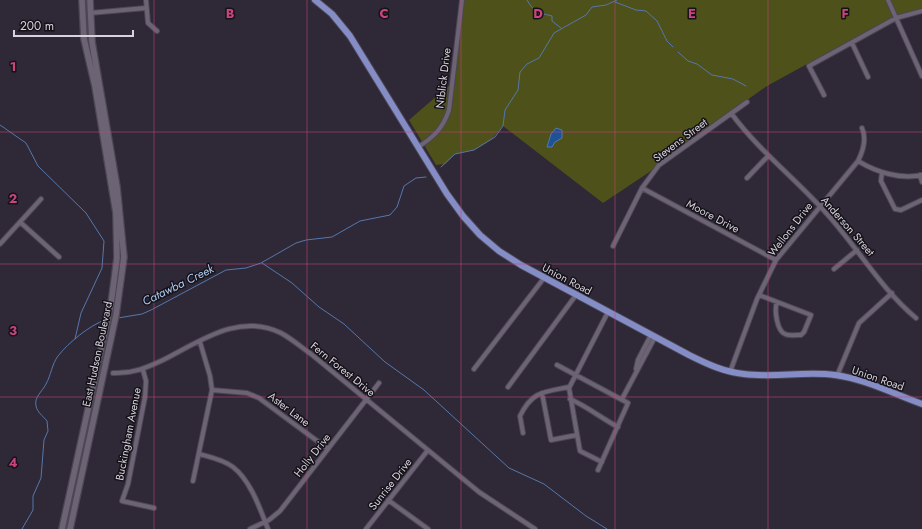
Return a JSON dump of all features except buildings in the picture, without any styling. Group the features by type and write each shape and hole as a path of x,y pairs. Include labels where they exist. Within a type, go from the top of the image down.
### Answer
{"main road":[{"name":"East Hudson Boulevard","path":"62,529 111,304 117,258 114,182 84,39 82,0"},
{"name":"East Hudson Boulevard","path":"70,529 110,343 123,274 124,241 92,42 89,13 90,0"},
{"name":"Union Road","path":"315,0 332,14 350,36 447,194 471,226 498,251 544,278 702,362 730,372 753,375 813,373 837,376 865,383 922,404"}],"street":[{"path":"146,0 148,23 157,31"},
{"name":"Niblick Drive","path":"418,147 435,136 445,121 449,110 462,0"},
{"path":"888,0 922,76"},
{"path":"89,13 146,8"},
{"path":"824,95 809,66 896,18 922,11"},
{"path":"852,43 868,77"},
{"name":"Stevens Street","path":"614,246 642,188 654,170 667,158 747,102"},
{"name":"Anderson Street","path":"731,113 768,156 820,206 892,293 916,318"},
{"name":"Wellons Drive","path":"730,372 759,295 776,260 858,162 864,144 864,132 862,128"},
{"path":"747,178 768,156"},
{"path":"858,162 868,168 882,172 909,176 921,175 922,182"},
{"path":"882,172 881,181 895,209 901,210 922,200"},
{"name":"Moore Drive","path":"642,188 776,260"},
{"path":"0,244 41,199"},
{"path":"20,222 59,257"},
{"path":"834,268 857,250"},
{"path":"474,369 544,278"},
{"path":"837,376 858,322 892,293"},
{"path":"508,387 576,295"},
{"path":"759,295 811,315 804,332 801,335 786,335 782,333 775,313 777,302"},
{"path":"602,462 580,451 569,387 608,312"},
{"name":"Fern Forest Drive","path":"113,373 126,373 143,370 218,332 236,327 255,326 274,330 291,339 489,500 535,529"},
{"path":"622,399 636,370 638,360 653,336"},
{"path":"193,481 212,390 210,376 200,342"},
{"path":"557,365 628,403 598,470"},
{"name":"Buckingham Avenue","path":"143,370 146,382 145,397 128,484 122,501 154,508"},
{"name":"Holly Drive","path":"250,529 265,522 280,511 379,383"},
{"path":"523,433 520,416 530,398 542,393 569,387"},
{"name":"Aster Lane","path":"212,390 247,393 259,398 328,449"},
{"path":"542,393 551,440 577,435"},
{"path":"570,399 588,408 598,414 601,418 618,427"},
{"name":"Sunrise Drive","path":"366,529 428,450"},
{"path":"199,454 222,461 238,471 249,488 268,529"},
{"path":"388,500 428,529"}],"green space":[{"path":"464,0 922,0 922,8 891,18 767,86 668,156 651,171 603,203 503,126 491,140 474,150 455,154 445,164 436,165 409,120 453,82"}],"water":[{"path":"556,128 562,130 562,138 555,142 552,147 547,147 551,134"}],"waterway":[{"path":"527,0 535,10 552,16 552,21 561,28"},
{"name":"Catawba Creek","path":"441,167 455,154 474,150 495,137 503,126 505,110 518,90 520,72 527,64 539,58 554,33 586,15 592,7 606,5 617,0"},
{"path":"615,2 636,10 646,11 657,21 667,41 673,47"},
{"path":"678,52 688,61 697,64 712,75 733,79 746,86"},
{"path":"0,125 26,143 38,166 86,213 104,241 102,268 81,313 75,339"},
{"name":"Catawba Creek","path":"118,318 142,314 226,270 246,268 261,263 296,243 306,240 332,237 360,221 390,215 397,207 404,186 416,178 426,177"},
{"path":"262,263 292,283 319,307 344,324 385,362 424,390 509,468 544,484 586,516 607,529"},
{"name":"Catawba Creek","path":"22,529 33,510 33,496 41,478 44,440 48,431 47,421 40,414 36,406 36,400 48,381 56,359 62,351 86,330 105,320"}]}
